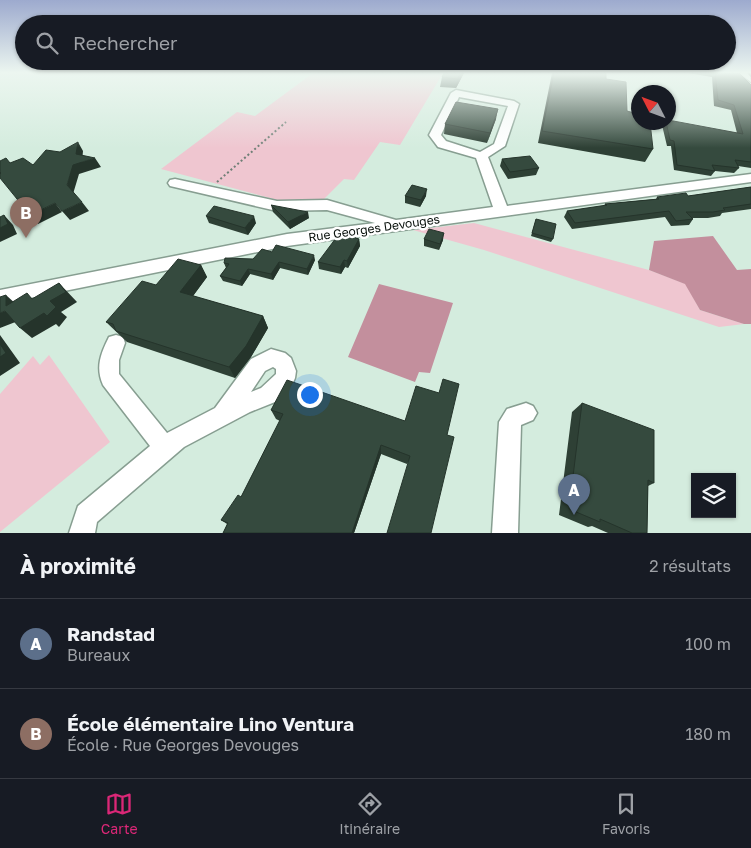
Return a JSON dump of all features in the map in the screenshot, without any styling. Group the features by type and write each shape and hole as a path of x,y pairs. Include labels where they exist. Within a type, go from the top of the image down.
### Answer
{"street":[{"path":"454,98 435,135 442,144 482,156 499,146 514,104 482,98"},
{"path":"482,156 502,210"},
{"name":"Rue Georges Devouges","path":"0,297 287,240 751,178"},
{"path":"175,183 277,206 327,205 397,224"},
{"path":"505,533 510,422 514,416 526,413"},
{"path":"84,524 176,439 222,416"}],"lane":[{"path":"116,344 109,355 108,367 110,378 165,448"}],"path":[{"path":"207,190 286,122"}],"shaded area":[{"path":"279,98 428,98 400,145 380,142 354,180 344,179 324,199 281,201 161,169 237,112 255,116"},
{"path":"474,223 649,270 686,284 700,310 744,324 719,327 484,250 413,230"},
{"path":"713,236 737,270 751,269 751,324 744,324 700,310 685,284 649,270 654,241"},
{"path":"379,284 453,303 430,373 419,372 415,382 348,357"},
{"path":"49,355 110,442 0,532 0,394 33,356 40,365"}],"building":[{"path":"549,98 627,98 627,111 631,112 631,130 651,130 653,149 542,131"},
{"path":"718,98 751,98 751,162 735,160 739,168 712,165 715,171 677,165 674,141 670,140 668,130 676,130 676,121 743,134 734,105 718,100"},
{"path":"456,102 498,109 490,133 445,124"},
{"path":"78,142 76,154 95,158 73,165 67,185 82,202 62,211 55,203 30,215 0,178 0,161 6,158 10,163 23,158 33,165 46,150 60,152"},
{"path":"530,156 539,168 510,172 502,159"},
{"path":"412,185 427,189 421,200 405,196"},
{"path":"751,187 751,204 723,208 725,210 713,212 686,212 693,219 676,221 669,211 575,223 567,211 607,205 605,204 659,199 657,197 686,193 688,196"},
{"path":"271,205 308,212 288,222"},
{"path":"214,206 254,216 245,228 206,216"},
{"path":"4,215 8,224 0,228 0,217"},
{"path":"536,219 556,224 553,239 532,233"},
{"path":"429,229 444,233 440,244 424,239"},
{"path":"339,234 354,235 353,237 359,239 347,261 344,260 340,267 318,262"},
{"path":"276,245 314,255 307,269 279,262 271,274 248,269 240,281 220,276 229,264 224,263 225,258 253,259 262,249 272,252"},
{"path":"178,259 201,265 180,292 263,316 246,346 229,367 116,331 113,324 106,322 142,281 156,285"},
{"path":"59,283 66,292 50,301 56,307 47,316 44,313 20,328 5,311 0,313 0,297 6,295 6,306 27,293 32,299"},
{"path":"0,344 6,353 0,357"},
{"path":"443,379 459,384 447,435 454,437 431,533 387,533 410,456 381,445 352,533 223,533 228,523 221,520 238,495 241,497 283,414 271,410 287,380 405,421 416,386 439,393"},
{"path":"582,403 654,430 654,483 648,480 647,533 632,533 600,519 600,522 569,509"}],"place":[{"name":"École élémentaire Lino Ventura","path":"26,238"},
{"name":"Randstad","path":"574,515"}]}
